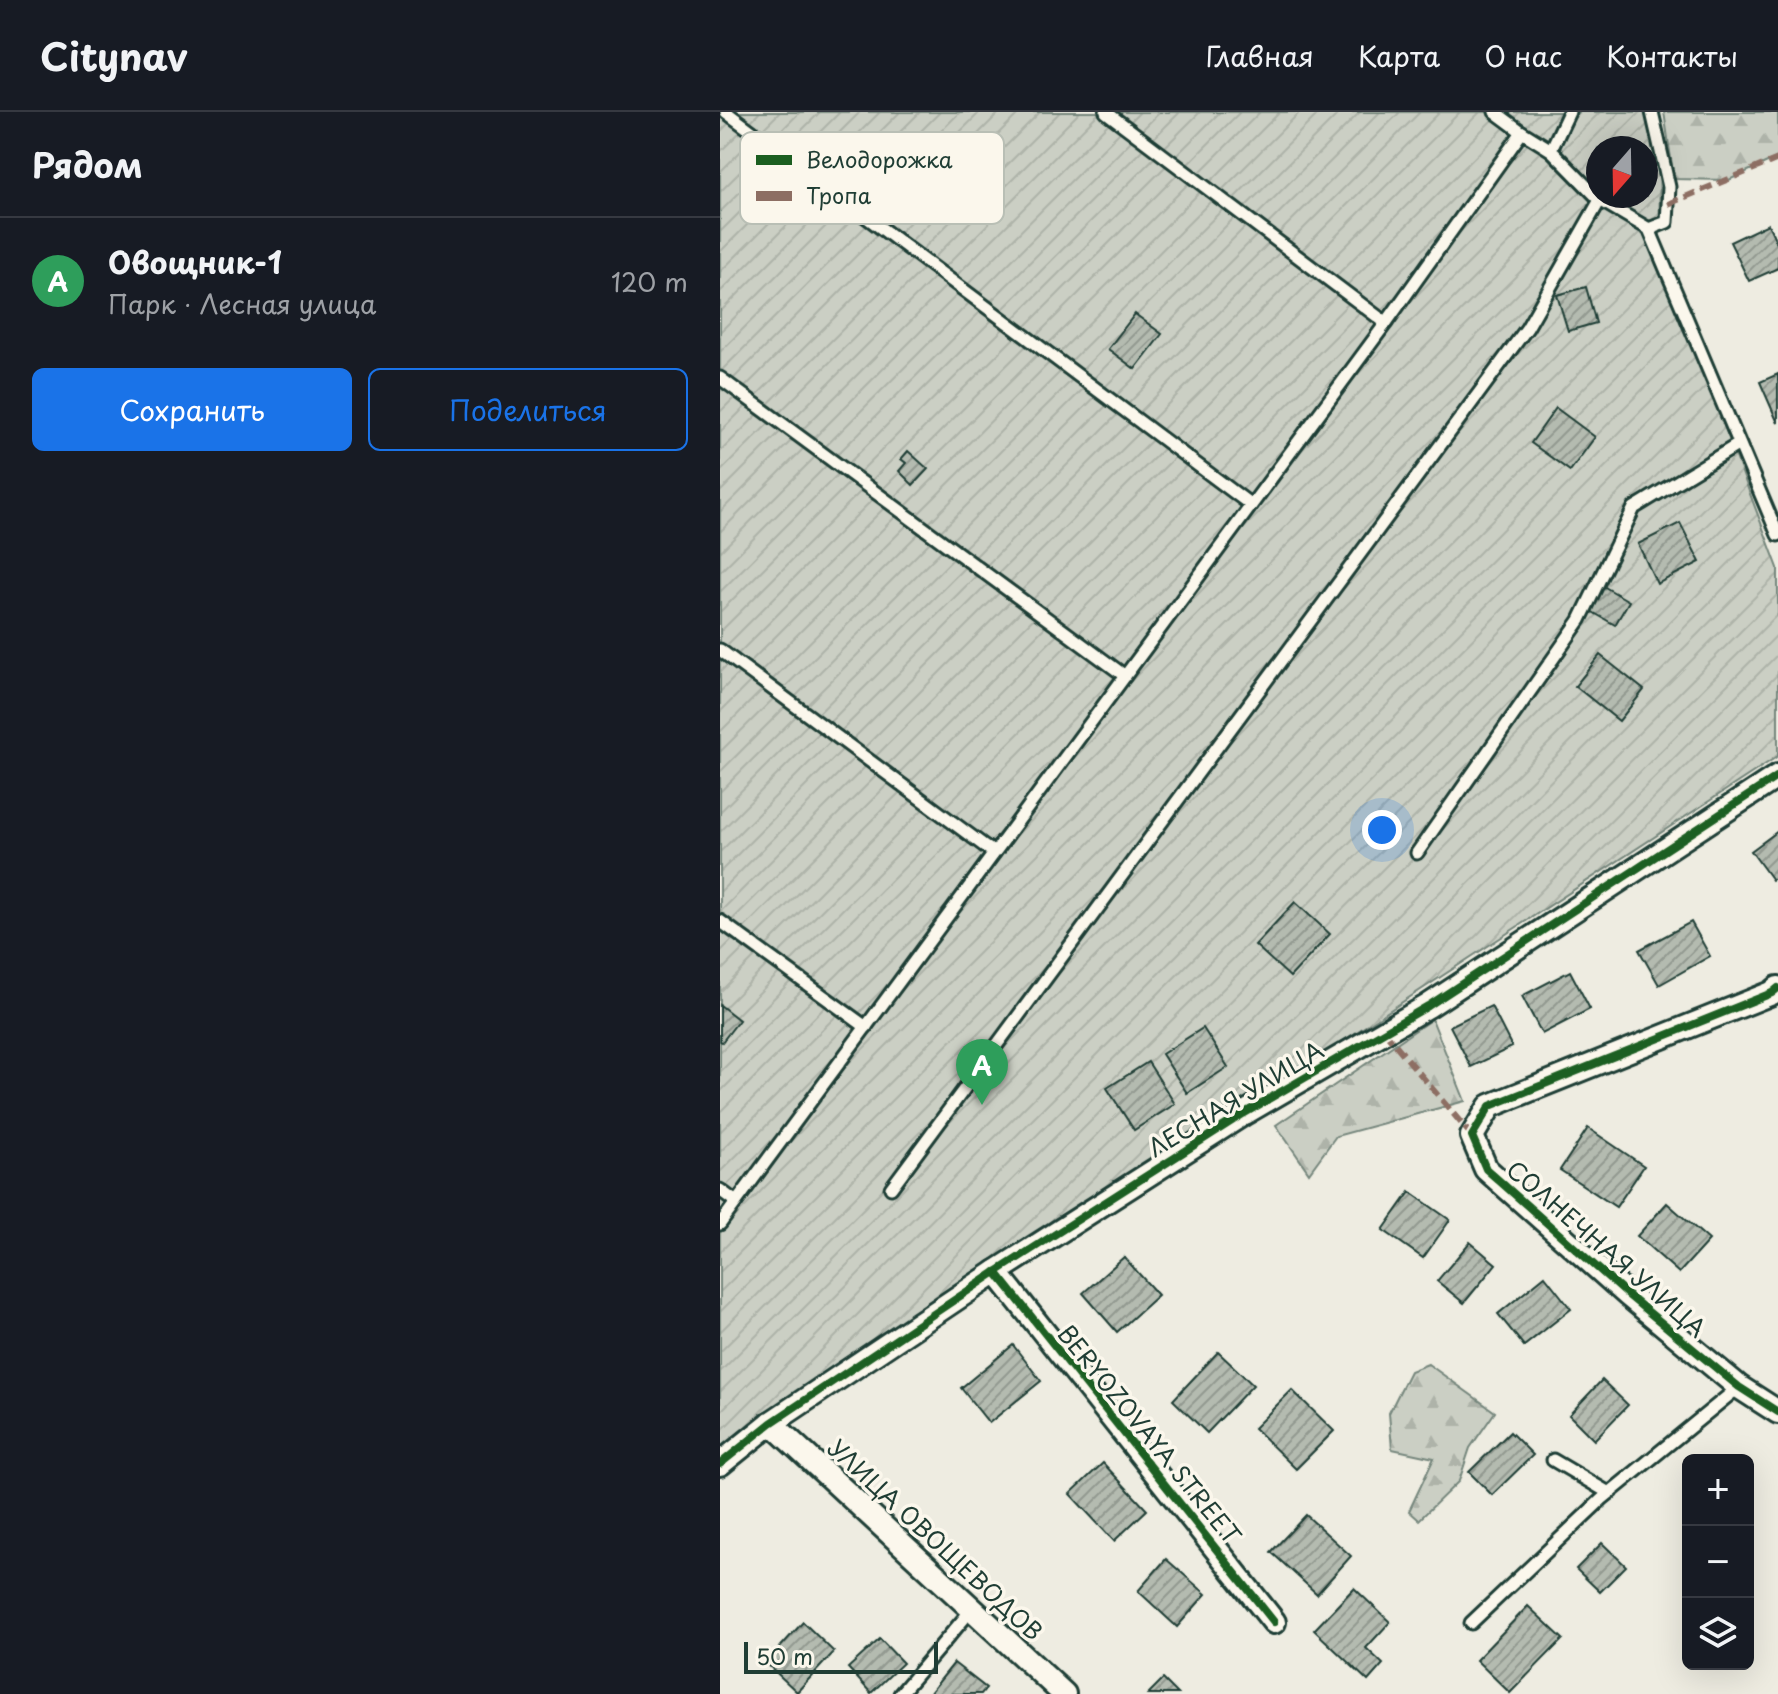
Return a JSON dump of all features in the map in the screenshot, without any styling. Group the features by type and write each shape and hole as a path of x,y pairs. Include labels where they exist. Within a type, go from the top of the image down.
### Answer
{"street":[{"name":"ЛЕСНАЯ УЛИЦА","path":"720,1464 771,1423 996,1272 1243,1114 1428,1006 1778,776"},
{"name":"СОЛНЕЧНАЯ УЛИЦА","path":"1778,988 1490,1106 1472,1136 1486,1169 1628,1295 1739,1387 1778,1412"},
{"name":"BERYOZOVAYA STREET","path":"996,1272 1274,1622"},
{"name":"УЛИЦА ОВОЩЕВОДОВ","path":"771,1423 1064,1694"}],"lane":[{"path":"726,112 753,132"},
{"path":"1106,112 1386,323"},
{"path":"1495,112 1551,150 1586,186"},
{"path":"1551,150 1569,112"},
{"path":"1649,229 1667,222 1669,187 1652,112"},
{"path":"720,1224 1386,323 1522,132"},
{"path":"891,1188 1527,328 1595,208"},
{"path":"1614,208 1649,229 1778,535"},
{"path":"876,224 1251,505"},
{"path":"720,378 1125,676"},
{"path":"1417,853 1580,620 1634,508 1739,444"},
{"path":"720,650 994,853"},
{"path":"720,921 866,1027"},
{"path":"720,1190 736,1202"},
{"path":"1471,1623 1609,1493 1739,1387"},
{"path":"1553,1460 1609,1493"},
{"path":"900,1694 973,1608"}],"green space":[{"path":"720,112 1659,112 1660,256 1778,568 1778,756 720,1449"},
{"path":"1664,112 1778,112 1778,157 1729,180 1674,179"},
{"path":"1432,1019 1465,1101 1336,1136 1309,1173 1276,1125"},
{"path":"1428,1364 1495,1412 1470,1448 1459,1481 1419,1520 1409,1511 1434,1458 1392,1449 1389,1413 1410,1371"}],"building":[{"path":"1768,224 1778,245 1778,268 1749,281 1730,242"},
{"path":"1586,287 1596,323 1568,331 1557,295"},
{"path":"1135,314 1162,334 1135,369 1108,349"},
{"path":"1778,374 1778,423 1760,382"},
{"path":"1556,408 1595,437 1570,471 1531,443"},
{"path":"908,451 928,469 913,485 899,471 906,463 901,459"},
{"path":"1680,523 1700,562 1657,584 1638,544"},
{"path":"1603,586 1629,601 1615,625 1589,610"},
{"path":"1600,655 1644,690 1619,721 1575,686"},
{"path":"1778,831 1778,876 1772,880 1751,851"},
{"path":"1295,902 1330,934 1290,977 1255,945"},
{"path":"1691,922 1710,956 1659,985 1639,950"},
{"path":"1570,971 1590,1009 1542,1034 1522,996"},
{"path":"720,1005 739,1020 722,1042 720,1041"},
{"path":"1491,1006 1512,1047 1471,1067 1450,1026"},
{"path":"1203,1028 1228,1067 1187,1093 1162,1054"},
{"path":"1148,1062 1175,1104 1134,1130 1107,1088"},
{"path":"1588,1128 1644,1166 1616,1207 1560,1170"},
{"path":"1410,1192 1450,1220 1423,1258 1383,1230"},
{"path":"1667,1203 1709,1240 1679,1273 1637,1236"},
{"path":"1470,1242 1496,1264 1464,1303 1437,1281"},
{"path":"1124,1257 1158,1295 1117,1332 1083,1293"},
{"path":"1545,1276 1571,1309 1524,1346 1498,1314"},
{"path":"1013,1345 1041,1381 989,1423 961,1388"},
{"path":"1218,1352 1253,1385 1207,1433 1173,1400"},
{"path":"1602,1380 1628,1405 1594,1440 1569,1415"},
{"path":"1292,1390 1334,1431 1296,1469 1254,1428"},
{"path":"1510,1432 1533,1455 1492,1495 1469,1472"},
{"path":"1103,1463 1147,1510 1114,1541 1070,1494"},
{"path":"1306,1515 1351,1556 1317,1594 1271,1552"},
{"path":"1602,1543 1626,1566 1600,1592 1576,1569"},
{"path":"1166,1559 1206,1594 1177,1627 1138,1591"},
{"path":"1354,1588 1390,1622 1366,1648 1383,1664 1368,1681 1314,1630"},
{"path":"1528,1606 1563,1639 1510,1693 1476,1660"},
{"path":"803,1622 834,1652 797,1692 766,1663"},
{"path":"880,1639 903,1663 871,1693 848,1668"},
{"path":"954,1663 986,1688 981,1694 929,1694"},
{"path":"1163,1679 1178,1694 1148,1694"}],"marked path":[{"path":"1668,204 1778,159"},
{"path":"1384,1031 1472,1136"}],"cycle path":[{"path":"720,1464 771,1423 996,1272 1243,1114 1428,1006 1778,776"},
{"path":"1778,988 1490,1106 1472,1136 1486,1169 1628,1295 1739,1387 1778,1412"},
{"path":"996,1272 1274,1622"}],"place":[{"name":"Овощник-1","path":"982,1105"}]}
